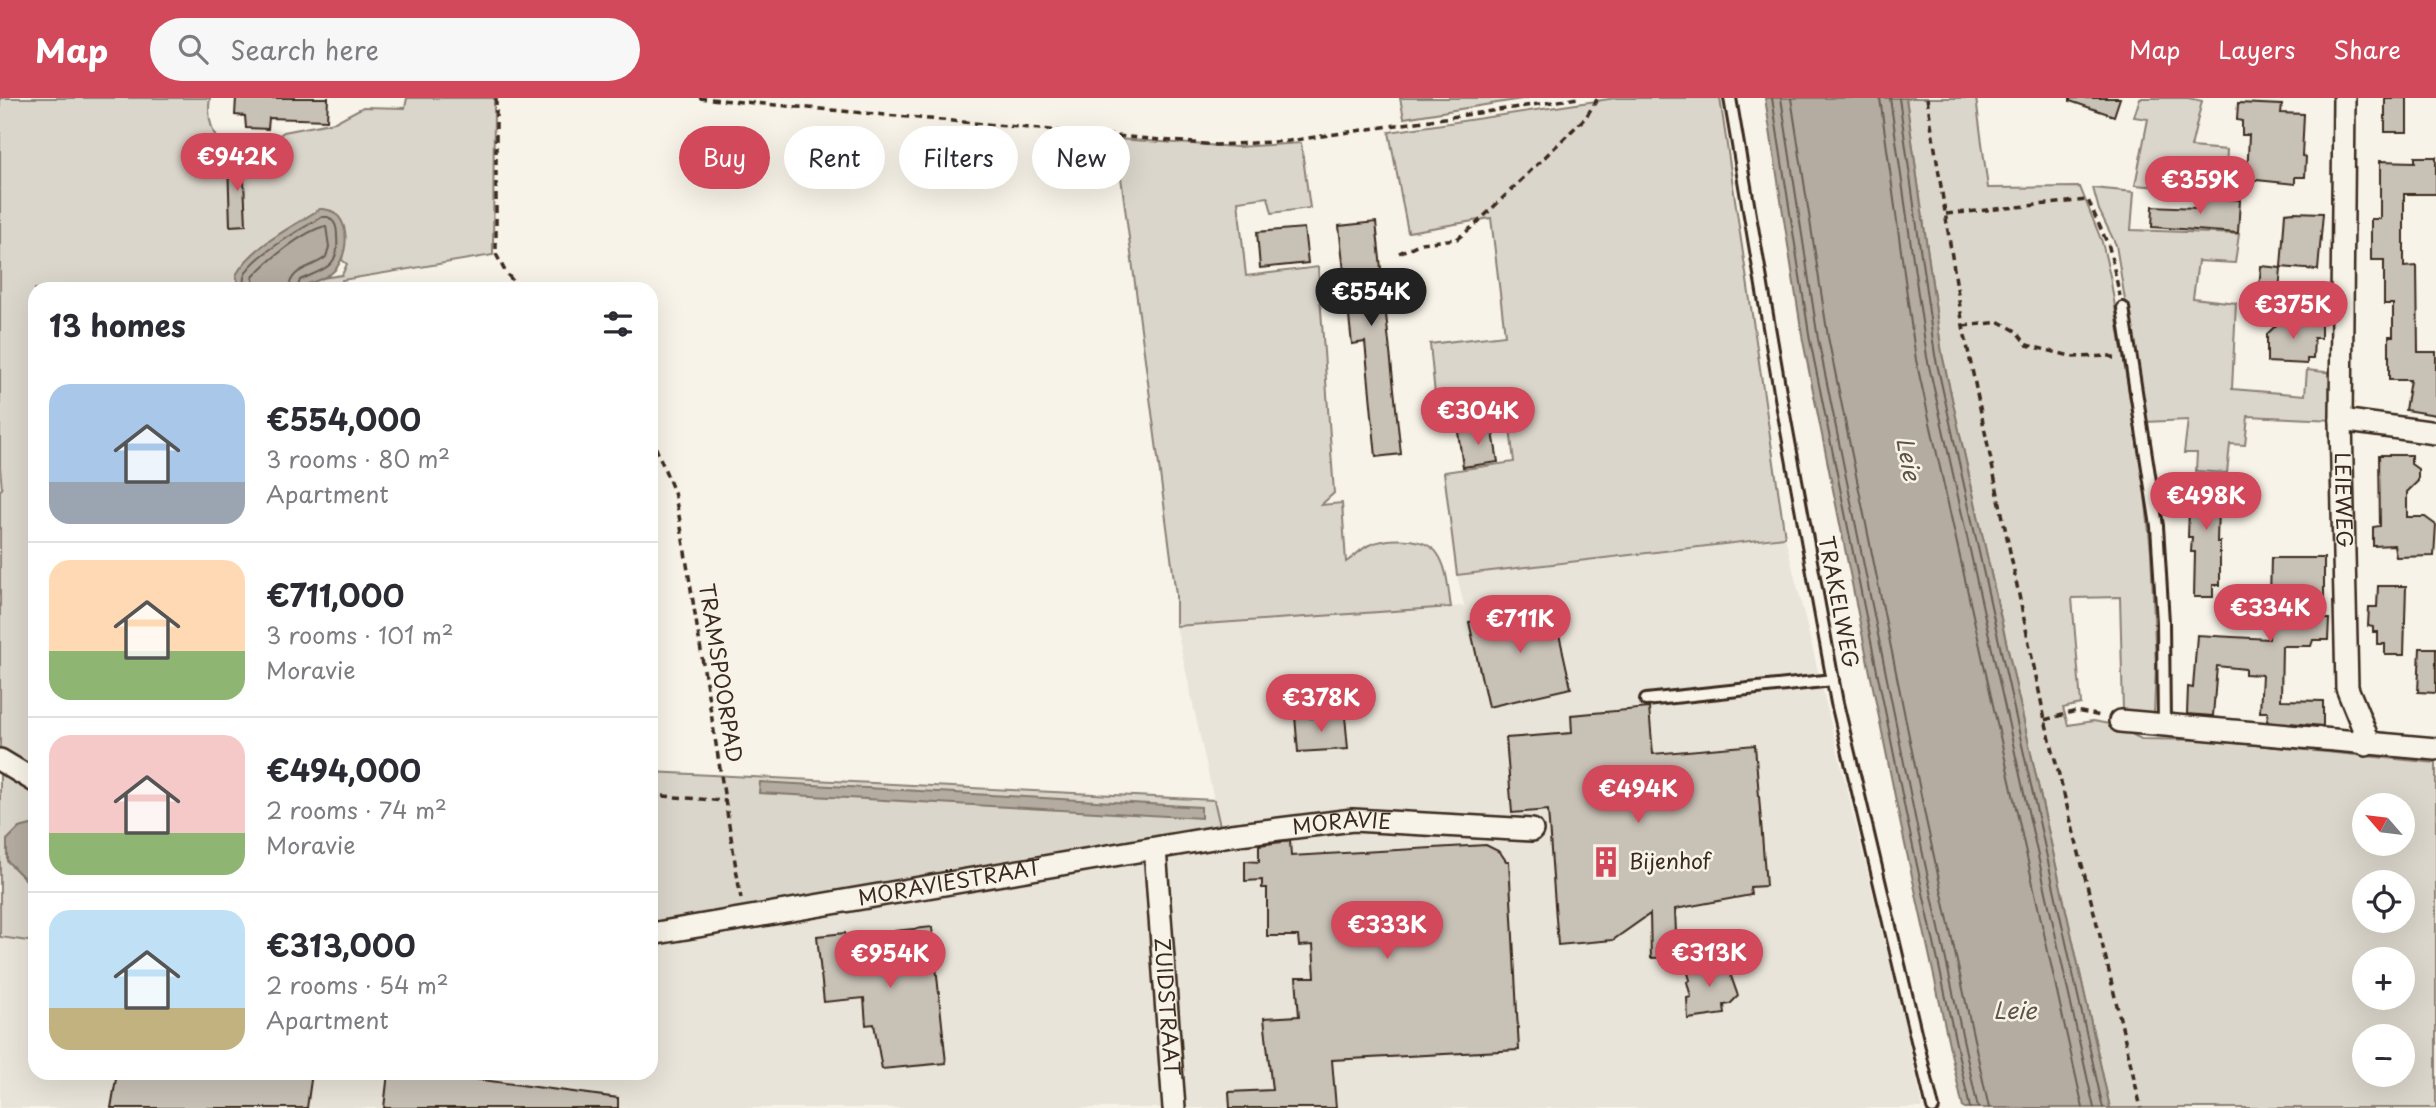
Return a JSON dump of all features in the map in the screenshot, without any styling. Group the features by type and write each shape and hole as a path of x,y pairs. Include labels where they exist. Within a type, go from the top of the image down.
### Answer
{"street":[{"name":"LEIEWEG","path":"2344,98 2341,420 2347,688 2367,737 2366,745"},
{"name":"LEIEWEG","path":"2341,420 2436,433"},
{"path":"2120,721 2366,745 2436,749"},
{"path":"0,760 28,777"},
{"name":"MORAVIE","path":"1083,861 1231,835 1353,820 1532,830"},
{"name":"ZUIDSTRAAT","path":"1155,849 1174,1108"},
{"name":"MORAVIËSTRAAT","path":"658,933 1083,861"}],"lane":[{"name":"TRAKELWEG","path":"1730,98 1833,680 1933,1108"},
{"path":"2123,308 2157,526 2163,622 2164,726"},
{"path":"1646,700 1833,680"}],"path":[{"path":"496,98 496,254 514,282"},
{"path":"699,98 1216,145 1289,141 1579,98"},
{"path":"1399,253 1421,243 1457,239 1476,224 1586,117 1598,98"},
{"path":"1927,98 1963,326 2045,720 2141,1108"},
{"path":"1945,214 2088,201 2109,247 2123,308"},
{"path":"1963,326 2000,322 2016,331 2026,345 2074,357 2110,356 2133,370"},
{"name":"TRAMSPOORPAD","path":"658,453 674,492 680,521 744,919"},
{"path":"2045,720 2076,711 2120,721"},
{"path":"658,796 725,801"}],"shaded area":[{"path":"0,98 210,98 212,129 228,156 250,155 284,132 335,122 363,107 405,108 407,98 494,98 493,255 342,282 313,282 342,275 347,264 342,260 345,238 332,211 320,209 281,233 248,260 243,282 28,282 28,767 0,751"},
{"path":"1400,98 1528,98 1404,118"},
{"path":"1616,98 1720,98 1785,537 1457,575 1444,472 1514,462 1508,412 1438,425 1430,344 1505,335 1491,218 1408,232 1389,132"},
{"path":"1906,98 1976,98 1988,188 2080,187 2102,242 2144,485 2151,551 2156,666 2154,714 2123,711 2120,597 2072,598 2081,704 2063,708 2068,725 2093,721 2115,725 2141,739 2205,740 2436,763 2436,1108 2110,1108 1942,354"},
{"path":"2140,98 2188,98 2202,101 2191,147 2227,150 2225,192 2135,185 2148,119 2134,117"},
{"path":"1130,140 1237,147 1301,143 1310,208 1272,213 1268,197 1238,201 1246,276 1318,267 1334,493 1321,505 1342,503 1346,562 1369,545 1386,540 1415,541 1431,547 1443,565 1451,607 1176,626 1176,595 1123,189 1130,189"},
{"path":"2093,188 2134,192 2131,230 2239,234 2235,263 2198,261 2193,298 2236,303 2232,389 2305,395 2307,370 2334,373 2335,420 2248,416 2245,445 2230,444 2227,473 2196,471 2197,453 2184,453 2188,420 2145,422 2116,245 2099,210"},
{"name":"Bijenhof","path":"1785,537 1904,1020 1923,1108 0,1108 0,937 28,941 28,1080 658,1080 658,942 1224,846 1176,626 1464,606 1457,575"},
{"path":"0,765 28,782 28,941 0,937"},
{"path":"658,772 1214,800 1220,826 658,929"}],"water":[{"name":"Leie","path":"1765,98 1906,98 1942,354 2110,1108 1963,1108 1901,826 1803,341"},
{"path":"320,209 331,211 339,217 346,238 345,249 335,270 316,281 238,282 236,275 243,264 274,238"},
{"path":"760,782 1201,807 1201,818 759,793"},
{"path":"28,826 28,881 7,861 7,840 19,828"}],"building":[{"path":"236,98 328,98 327,120 269,118 268,129 246,128 245,116 235,115"},
{"path":"2070,98 2120,98 2114,116 2070,101"},
{"path":"2385,98 2407,98 2407,132 2385,132"},
{"path":"2238,103 2282,105 2281,113 2304,114 2302,156 2306,157 2305,177 2295,177 2295,184 2247,179 2249,135 2242,135 2242,121 2237,120"},
{"path":"2415,157 2436,157 2436,194 2404,194 2404,267 2417,266 2418,352 2436,352 2436,415 2405,410 2410,380 2389,380 2389,336 2393,336 2393,304 2384,304 2384,260 2371,260 2371,219 2380,219 2380,161 2415,162"},
{"path":"243,159 246,225 230,226 228,160"},
{"path":"2196,198 2240,200 2238,233 2152,227 2153,206 2196,208"},
{"path":"2285,213 2323,213 2318,270 2281,267"},
{"path":"1376,222 1401,454 1376,457 1365,342 1352,344 1339,226"},
{"path":"1304,228 1308,263 1260,268 1257,232"},
{"path":"2261,266 2281,268 2279,291 2259,289"},
{"path":"2289,313 2298,323 2303,315 2311,322 2321,322 2321,338 2314,338 2313,359 2307,359 2307,364 2267,362 2267,334"},
{"path":"1492,426 1498,462 1463,467 1458,432"},
{"path":"2379,455 2411,455 2411,464 2418,469 2418,481 2407,492 2407,517 2425,517 2436,525 2434,556 2396,557 2394,545 2373,546 2373,527 2380,526"},
{"path":"2190,480 2230,481 2229,508 2218,508 2220,585 2213,585 2213,597 2194,597 2195,552 2191,552 2192,537 2188,537"},
{"path":"2271,558 2324,558 2324,619 2329,619 2328,640 2313,640 2311,646 2282,646 2281,700 2323,701 2323,726 2267,721 2268,712 2260,712 2262,675 2245,674 2245,669 2217,666 2213,716 2187,714 2188,687 2193,688 2197,635 2269,639"},
{"path":"2378,586 2406,586 2404,655 2385,655 2385,644 2377,644 2377,632 2373,632 2373,627 2368,626 2369,607 2377,607"},
{"path":"1552,603 1571,688 1488,707 1469,622"},
{"path":"2420,648 2436,648 2436,693 2418,692"},
{"path":"1649,708 1653,754 1755,745 1766,886 1750,887 1751,895 1675,909 1677,957 1651,958 1650,914 1613,940 1558,945 1548,810 1512,813 1506,738 1572,733 1571,715"},
{"path":"1310,715 1310,718 1345,716 1348,749 1298,752 1295,716"},
{"path":"1290,841 1291,856 1486,845 1500,852 1506,861 1509,861 1519,1050 1332,1060 1336,1108 1230,1108 1229,1092 1272,1090 1264,1018 1299,1016 1296,977 1315,977 1313,945 1299,946 1298,936 1267,936 1267,888 1262,888 1262,880 1245,881 1245,861 1259,862 1259,845"},
{"path":"932,927 946,1063 882,1069 874,1024 866,1025 864,998 824,1002 817,936 845,933 846,936"},
{"path":"1711,956 1723,967 1727,965 1738,996 1730,1004 1724,1005 1725,1014 1688,1019 1687,998 1691,997 1686,966"},
{"path":"116,1080 311,1080 307,1108 111,1108"},
{"path":"387,1080 483,1080 618,1098 618,1108 384,1108"}],"place":[{"name":"Bijenhof","path":"1606,862"}]}
